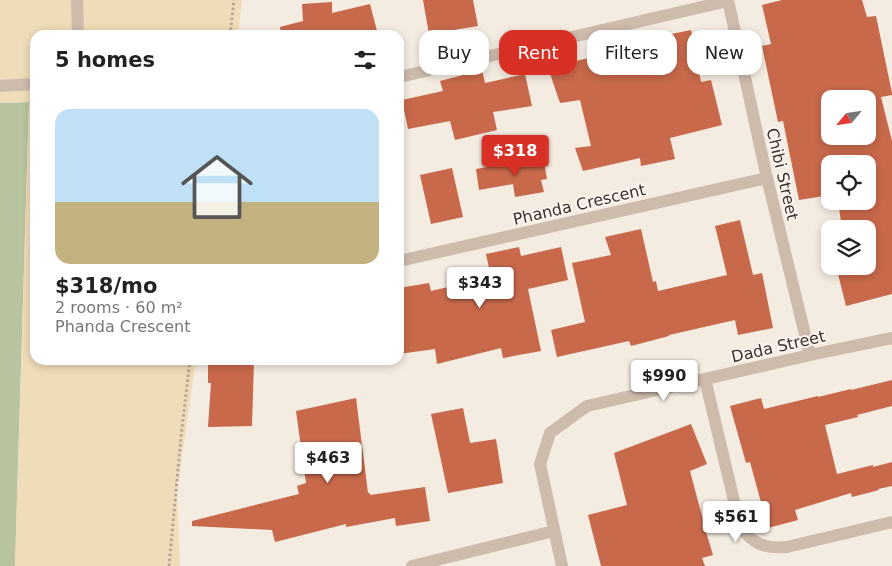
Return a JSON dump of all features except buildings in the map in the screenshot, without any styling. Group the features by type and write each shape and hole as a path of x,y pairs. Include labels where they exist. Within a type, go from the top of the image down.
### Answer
{"street":[{"path":"77,0 78,30"},
{"path":"404,76 728,1"},
{"name":"Chibi Street","path":"728,1 766,178 810,355"},
{"path":"0,86 30,84"},
{"name":"Phanda Crescent","path":"404,260 766,178"},
{"name":"Dada Street","path":"562,566 540,464 550,433 587,406 892,338"},
{"path":"705,379 740,526 752,540 763,546 786,547 892,522"},
{"path":"412,566 554,531"}],"path":[{"path":"231,30 234,0"},
{"path":"169,566 189,365"}],"green space":[{"path":"29,102 15,566 0,566 0,103"}],"sand":[{"path":"0,0 242,0 239,30 30,30 30,365 195,365 177,491 180,566 15,566 29,102 0,103"}]}
